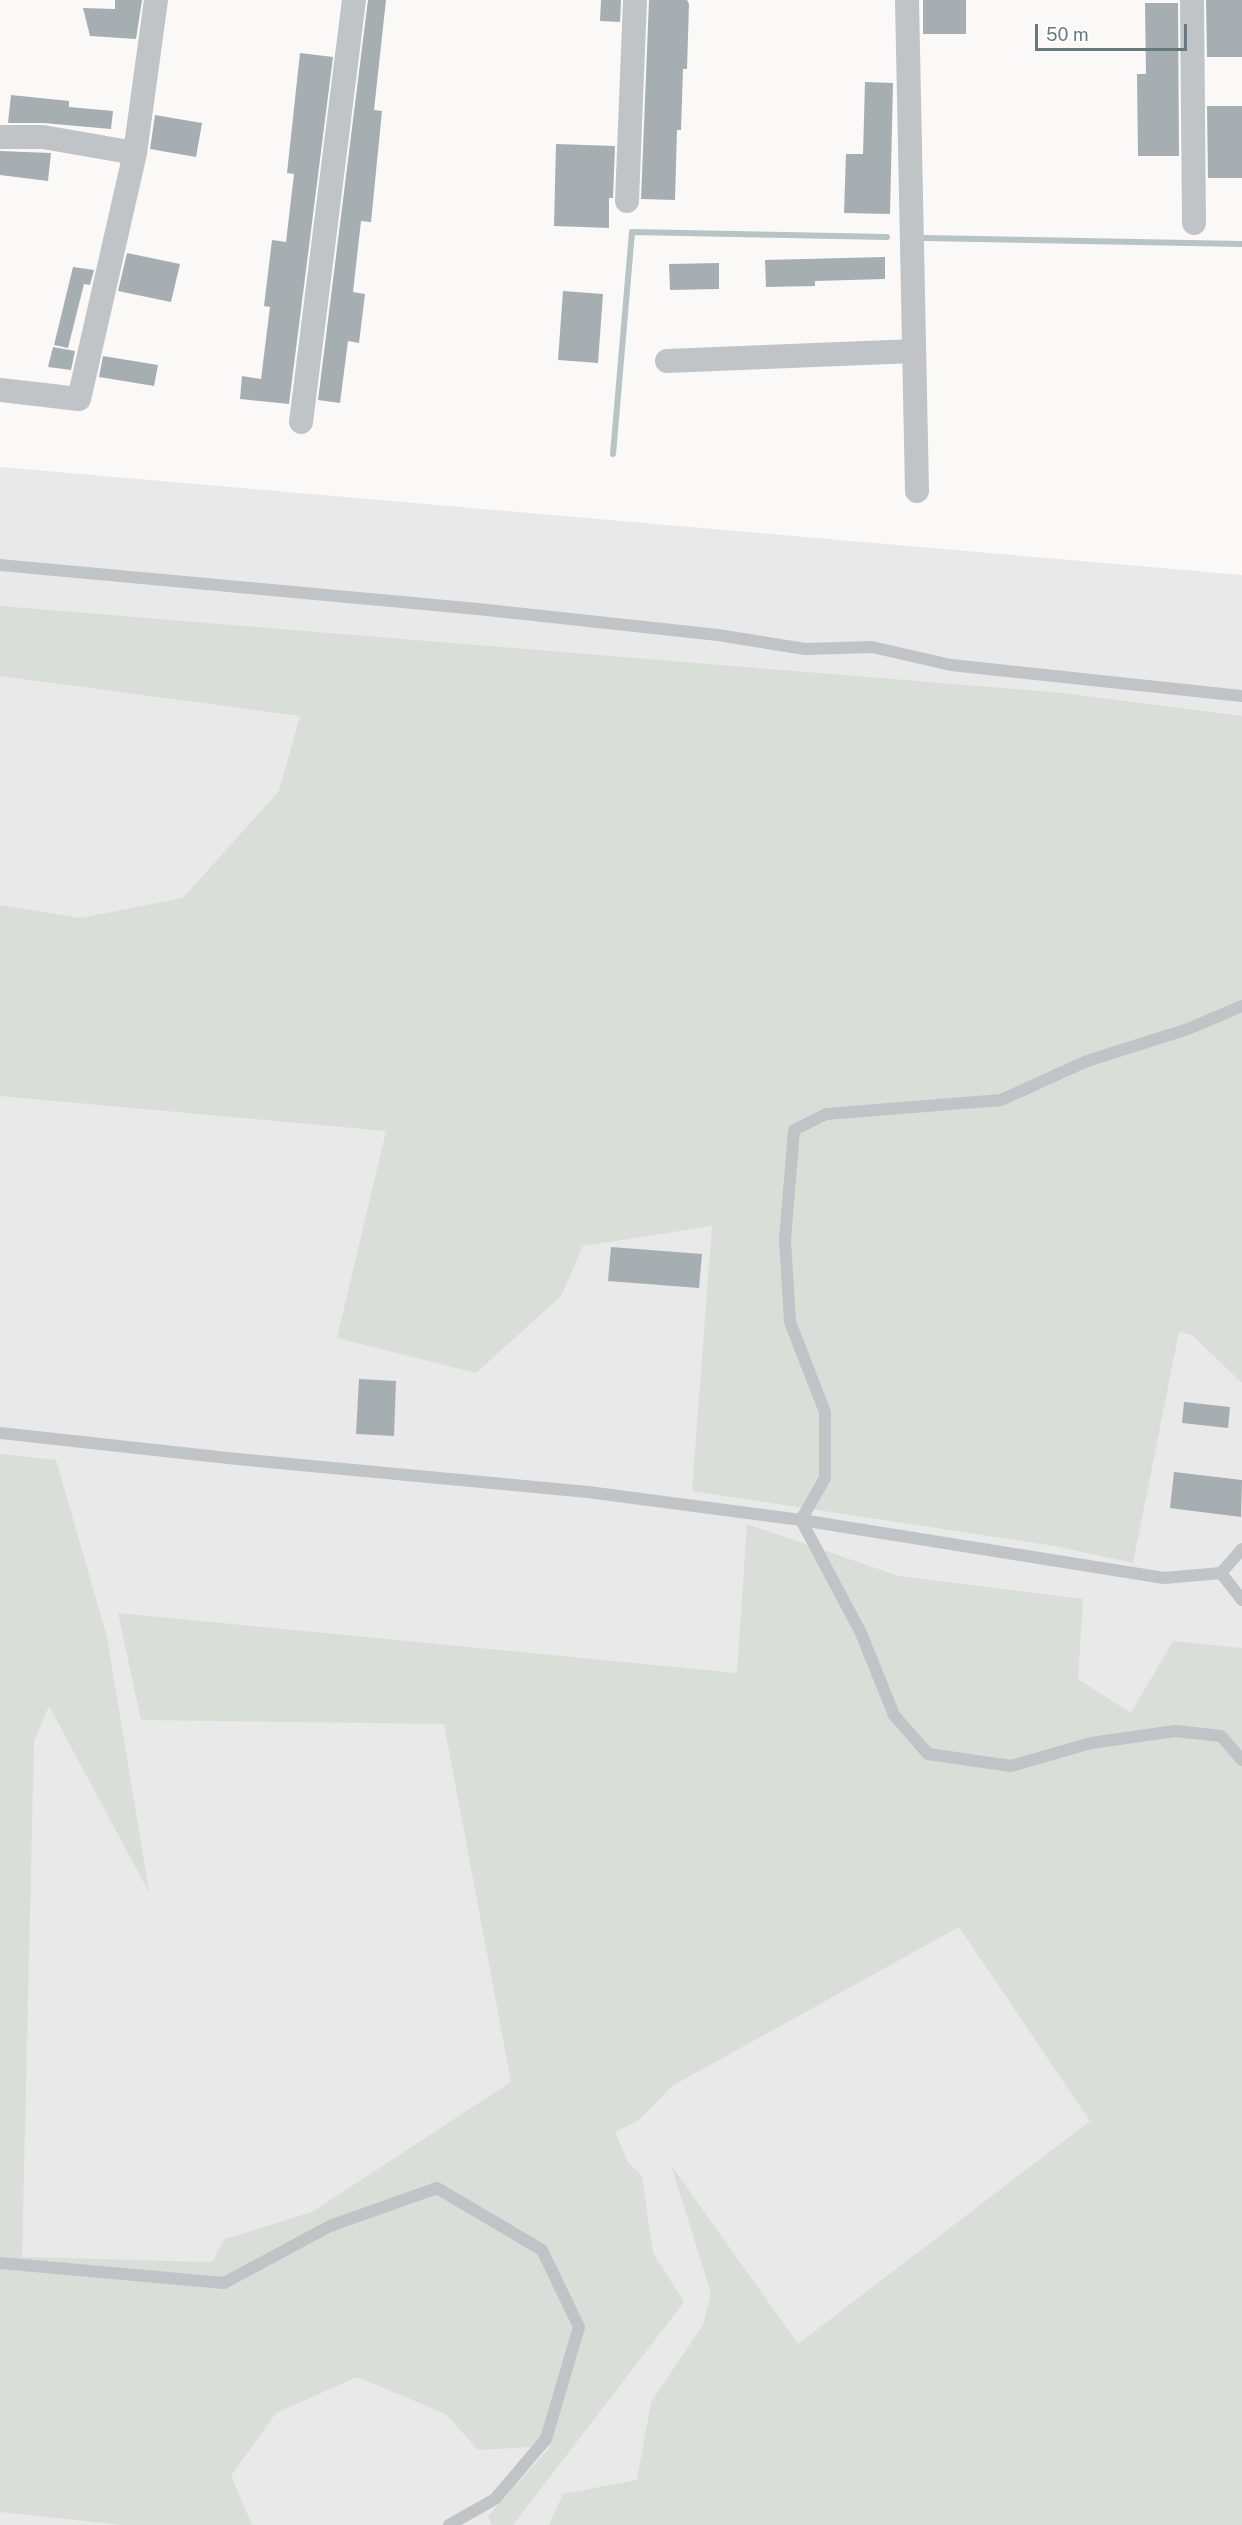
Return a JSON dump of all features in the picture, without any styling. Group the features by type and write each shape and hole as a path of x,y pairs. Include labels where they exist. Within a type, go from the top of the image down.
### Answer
{"street":[{"path":"0,390 79,399 135,153 156,0"},
{"path":"301,422 354,0"},
{"path":"627,201 635,0"},
{"path":"907,0 917,491"},
{"path":"1192,0 1194,223"},
{"path":"0,137 43,137 135,153"},
{"path":"667,361 914,351"}],"lane":[{"path":"0,565 478,609 718,635 805,649 872,647 951,665 1242,696"},
{"path":"801,1521 825,1478 825,1412 790,1322 785,1240 794,1130 826,1113 1001,1100 1087,1061 1188,1029 1242,1006"},
{"path":"0,1433 237,1459 588,1492 801,1521 1164,1578 1221,1573 1242,1549"},
{"path":"801,1521 861,1633 894,1715 928,1754 1011,1766 1090,1743 1175,1731 1221,1736 1242,1760"},
{"path":"1221,1573 1242,1600"},
{"path":"0,2263 224,2283 330,2226 437,2188 542,2250 579,2327 546,2439 495,2499 449,2525"}],"shaded area":[{"path":"0,467 1242,575 1242,2525 0,2525"},
{"path":"0,606 1063,693 1242,716 1242,1383 1192,1335 1179,1332 1133,1563 1055,1546 692,1491 712,1226 583,1246 561,1296 476,1373 337,1338 386,1131 0,1096 0,905 80,918 183,898 279,791 300,716 0,676"},
{"path":"0,1454 56,1460 107,1637 149,1892 49,1706 34,1741 22,2257 212,2262 225,2239 312,2212 511,2082 444,1724 141,1720 118,1613 737,1673 747,1524 899,1576 1083,1599 1078,1679 1131,1713 1173,1641 1242,1648 1242,2525 549,2525 563,2494 637,2480 651,2402 703,2325 711,2293 671,2165 798,2344 1090,2121 959,1927 672,2086 639,2120 615,2132 628,2162 642,2176 653,2253 684,2302 513,2525 492,2525 488,2516 551,2446 478,2450 446,2414 357,2377 276,2413 231,2476 252,2525 122,2525 0,2512"}],"building":[{"path":"115,0 142,0 136,39 90,36 83,8 115,9"},
{"path":"368,0 386,0 374,110 382,111 371,222 361,221 353,292 365,294 359,343 348,341 340,403 318,400"},
{"path":"601,0 621,0 620,22 600,21"},
{"path":"649,0 687,0 689,4 687,69 683,69 681,130 677,130 675,200 641,199"},
{"path":"923,0 966,0 966,34 923,34"},
{"path":"1206,0 1242,0 1242,57 1207,57"},
{"path":"1145,3 1178,3 1179,156 1138,156 1137,74 1146,74"},
{"path":"300,53 333,57 289,404 240,399 242,376 261,379 270,307 264,306 272,240 286,242 294,174 287,173"},
{"path":"865,82 893,83 890,214 844,213 846,154 863,154"},
{"path":"11,95 69,101 69,107 113,111 111,129 43,123 8,123"},
{"path":"1207,106 1242,106 1242,178 1208,178"},
{"path":"155,115 202,123 196,157 150,149"},
{"path":"556,144 615,146 613,198 609,198 609,228 554,226"},
{"path":"0,151 51,153 48,181 0,175"},
{"path":"127,253 180,264 171,302 118,291"},
{"path":"885,257 885,279 815,281 815,286 766,287 765,260"},
{"path":"719,263 719,289 670,290 669,264"},
{"path":"73,267 94,270 90,285 84,284 68,348 54,345"},
{"path":"563,291 603,294 598,363 558,360"},
{"path":"53,347 75,351 71,370 48,367"},
{"path":"103,356 158,365 154,386 99,377"},
{"path":"611,1247 702,1254 699,1288 608,1281"},
{"path":"359,1379 396,1381 394,1436 356,1434"},
{"path":"1184,1402 1230,1407 1228,1428 1182,1423"},
{"path":"1174,1472 1242,1480 1241,1517 1170,1508"}],"waterway":[{"path":"613,454 632,232 887,237"},
{"path":"925,238 1242,244"}]}
